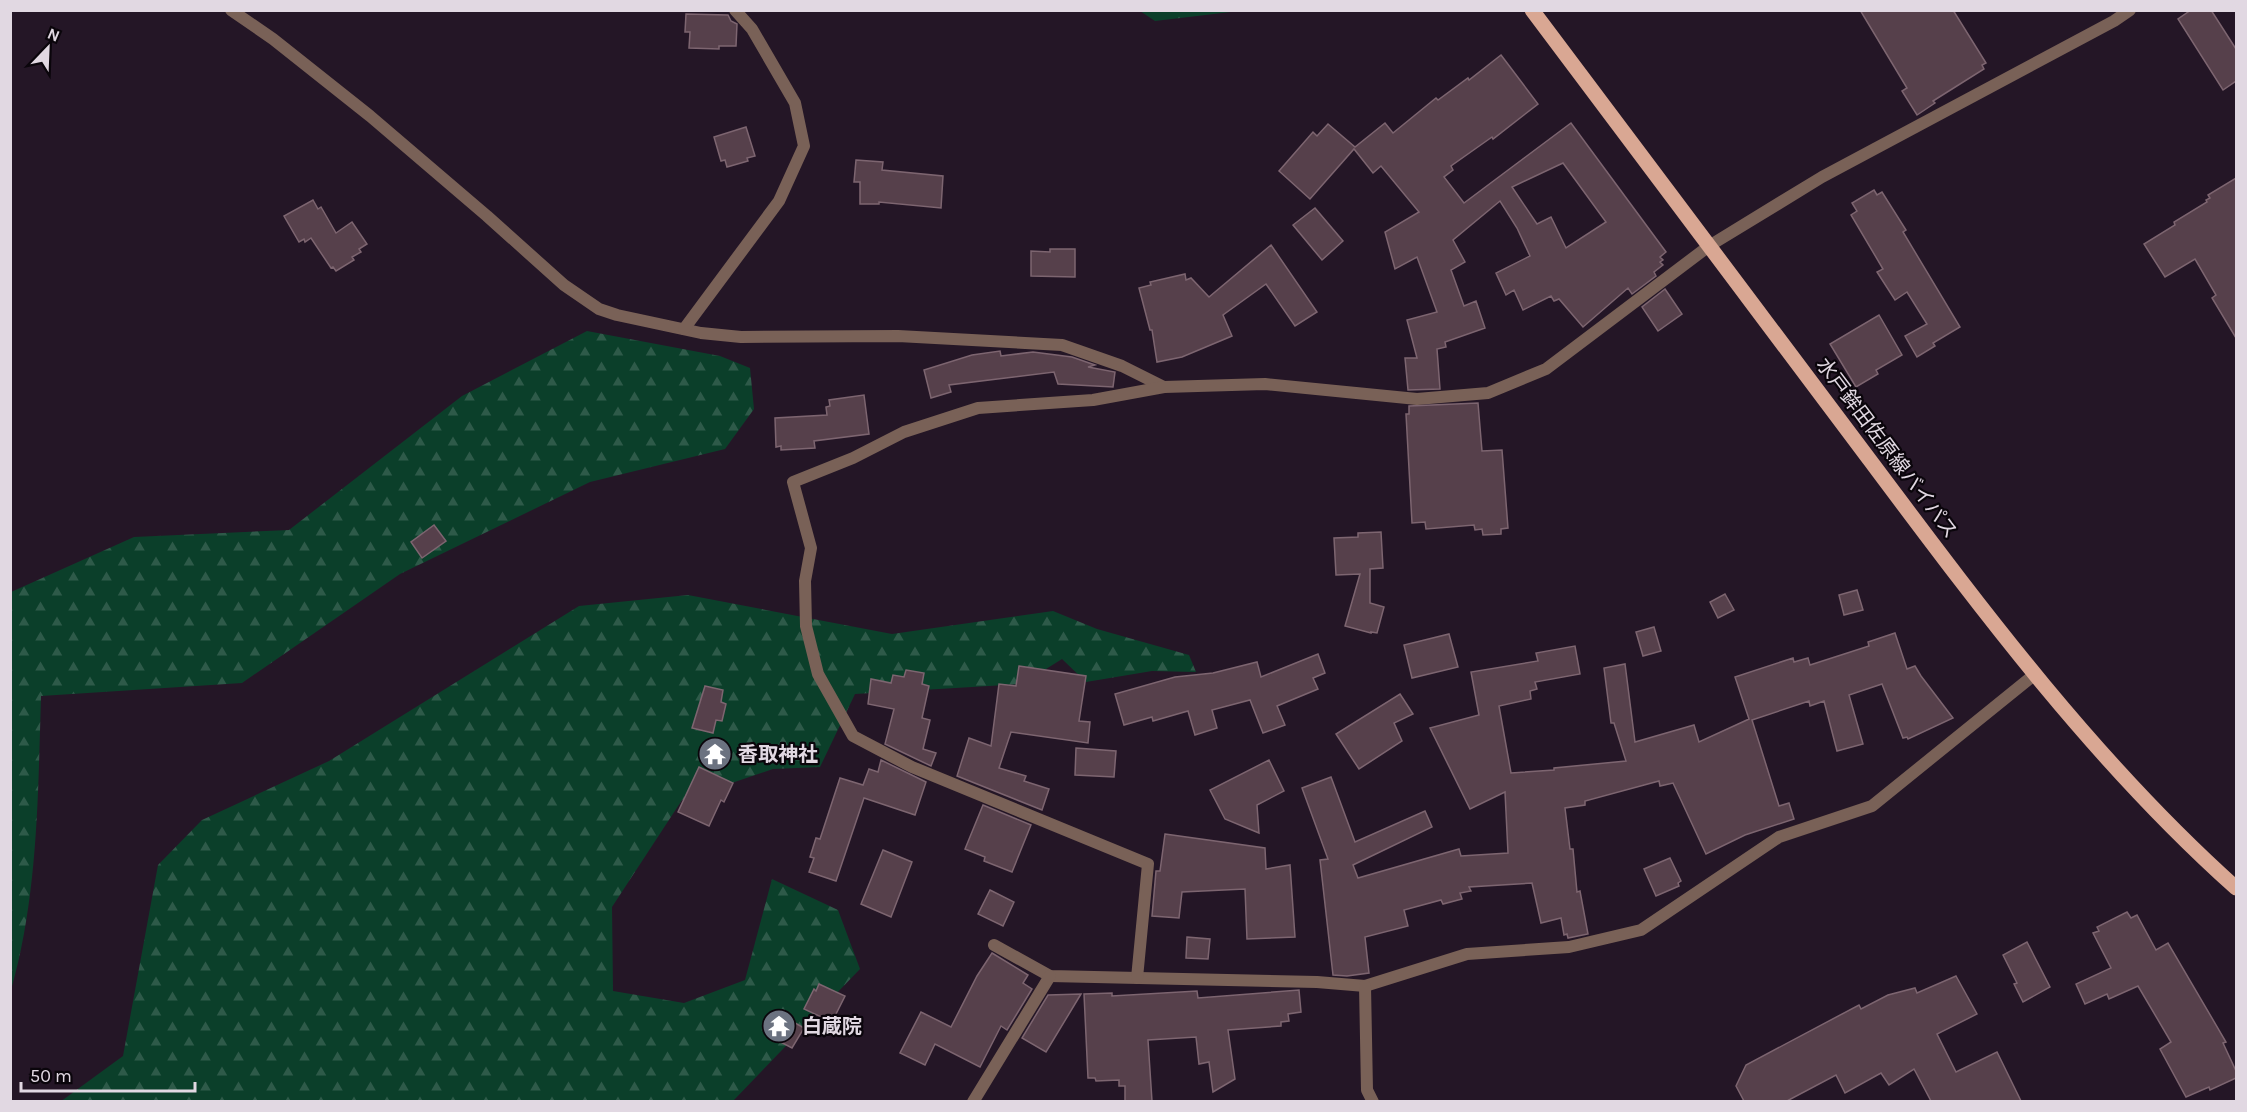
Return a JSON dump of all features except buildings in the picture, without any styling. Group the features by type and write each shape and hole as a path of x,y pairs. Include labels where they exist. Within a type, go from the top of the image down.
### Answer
{"main road":[{"name":"水戸鉾田佐原線バイパス","path":"1532,10 1950,567 2034,675 2158,814 2236,888"}],"street":[{"path":"231,10 273,39 370,116 584,300 617,315 684,329 741,337 898,336 1062,345 1122,366 1164,387"},
{"path":"684,329 779,201 804,146 795,103 753,29 735,10"},
{"path":"1137,978 1148,864 912,766 853,736 818,674 806,626 805,581 811,548 793,482 853,458 904,432 978,408 1093,400 1164,387 1265,384 1417,399 1488,393 1546,369 1709,246 1822,177 2114,21 2130,10"},
{"path":"994,945 1050,976 1317,982 1365,986 1467,954 1569,947 1641,930 1779,837 1872,806 2034,675"},
{"path":"973,1101 1050,976"},
{"path":"1365,986 1366,1090 1373,1101"}],"green space":[{"path":"1140,11 1239,11 1155,21"},
{"path":"587,331 720,356 750,368 754,409 725,449 590,482 400,574 242,683 41,696 32,882 20,954 11,990 11,592 134,537 289,530 462,396"},
{"path":"688,595 892,634 1053,611 1097,629 1189,655 1196,672 1152,671 1086,682 1062,659 1022,684 855,694 820,767 773,769 682,800 612,907 613,991 684,1003 745,980 772,879 838,910 860,969 733,1101 60,1102 123,1056 158,865 202,820 329,761 579,606"}],"place":[{"name":"香取神社","path":"715,754"},
{"name":"白蔵院","path":"779,1026"}]}
